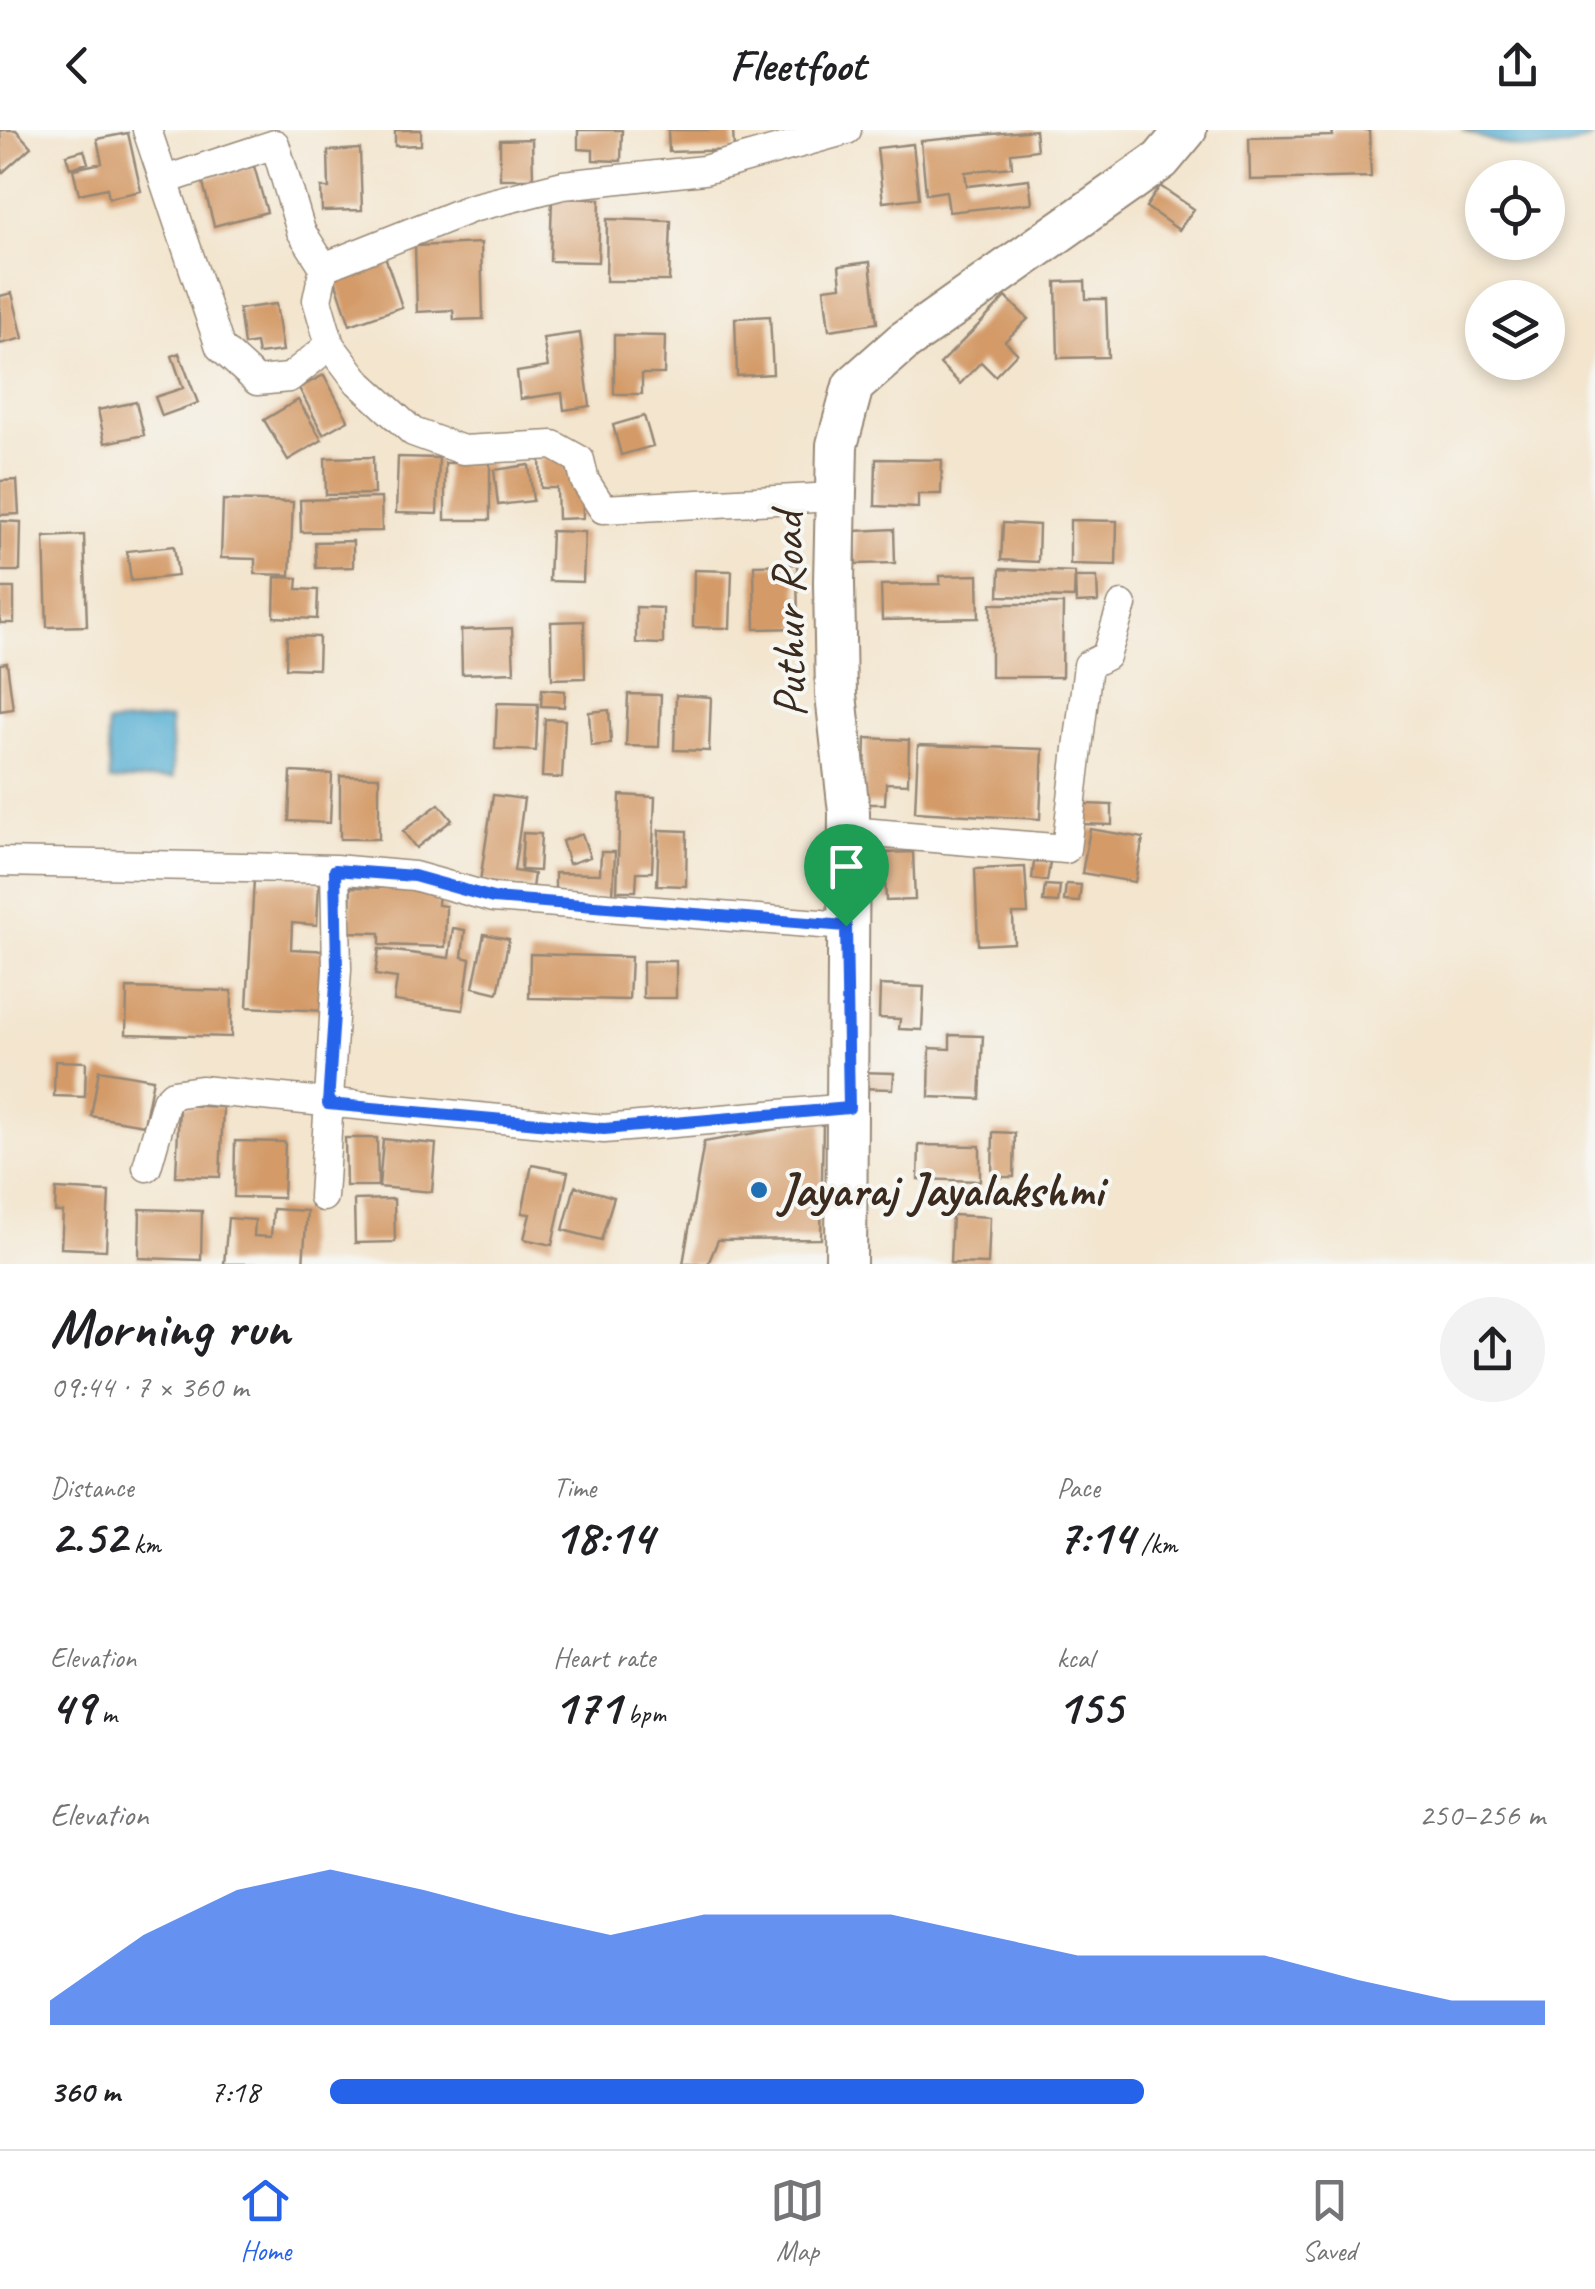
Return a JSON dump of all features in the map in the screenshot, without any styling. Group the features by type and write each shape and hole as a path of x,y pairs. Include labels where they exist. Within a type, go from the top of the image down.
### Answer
{"street":[{"path":"147,130 220,347 257,381 290,378 330,345"},
{"path":"324,267 472,208 563,185 704,170 847,130"},
{"name":"Puthur Road","path":"846,1264 849,830 836,696 836,497 837,445 854,386 903,342 1161,160 1186,130"},
{"path":"164,180 274,144 301,231 324,267 318,300 330,345 358,382 413,432 463,450 553,445 580,460 585,481 603,509 836,497"},
{"path":"849,830 1066,849 1088,665 1106,656 1122,605"},
{"path":"0,862 335,870 414,876 493,898 846,926"},
{"path":"323,1197 337,969 335,870"},
{"path":"147,1167 159,1113 173,1094 201,1090 604,1129 849,1108"}],"water":[{"path":"1462,130 1595,130 1595,136 1544,150 1512,147"},
{"path":"170,719 173,778 110,781 107,724"}],"building":[{"path":"0,130 16,130 31,147 2,173"},
{"path":"395,130 421,130 421,145 395,146"},
{"path":"578,130 622,130 621,161 593,160 593,150 578,149"},
{"path":"668,130 733,130 734,150 669,152"},
{"path":"1035,130 1037,150 1011,153 1012,167 965,172 967,186 1029,179 1032,203 949,212 946,191 926,194 921,141"},
{"path":"1332,130 1369,130 1371,177 1250,180 1249,138 1333,136"},
{"path":"128,133 141,191 109,198 107,188 79,194 73,169 102,163 97,139"},
{"path":"532,139 533,179 500,179 500,140"},
{"path":"913,144 919,198 883,202 877,148"},
{"path":"360,149 362,210 322,211 321,188 329,188 328,151"},
{"path":"84,150 88,163 70,168 66,155"},
{"path":"254,166 267,212 214,226 202,179"},
{"path":"1160,186 1194,209 1179,230 1146,207"},
{"path":"552,198 600,199 598,262 550,261"},
{"path":"607,219 671,221 669,281 606,281"},
{"path":"481,243 483,319 454,320 453,310 417,312 415,246"},
{"path":"385,256 402,307 350,325 333,274"},
{"path":"870,262 877,323 829,330 824,288 841,286 839,266"},
{"path":"1085,281 1086,299 1106,299 1108,357 1058,358 1056,282"},
{"path":"12,293 23,338 0,344 0,296"},
{"path":"1006,297 1028,319 1005,341 1017,353 995,376 981,362 960,384 940,364"},
{"path":"276,304 283,351 258,354 256,343 244,345 239,309"},
{"path":"770,316 773,374 737,376 735,318"},
{"path":"580,333 590,406 564,410 562,393 520,399 517,372 548,367 543,338"},
{"path":"614,335 665,336 664,374 642,374 642,394 614,394"},
{"path":"179,353 198,403 162,416 155,397 183,388 172,356"},
{"path":"324,375 348,420 323,434 299,388"},
{"path":"298,400 322,440 288,460 264,420"},
{"path":"136,402 144,435 105,443 98,410"},
{"path":"644,416 653,446 621,455 613,425"},
{"path":"373,457 374,494 326,495 325,458"},
{"path":"398,457 439,458 437,514 396,513"},
{"path":"567,457 568,473 582,473 583,518 558,519 557,488 541,488 540,458"},
{"path":"876,459 942,460 941,494 918,494 918,508 875,506"},
{"path":"445,463 490,463 490,520 445,520"},
{"path":"529,465 533,501 498,505 494,470"},
{"path":"17,480 19,514 0,515 0,481"},
{"path":"381,498 382,531 301,532 300,500"},
{"path":"223,500 293,502 290,575 255,574 255,559 221,558"},
{"path":"1070,520 1117,521 1116,565 1070,564"},
{"path":"0,521 21,522 20,571 0,571"},
{"path":"1003,523 1039,525 1038,562 1001,560"},
{"path":"894,529 895,563 856,564 855,531"},
{"path":"551,531 585,532 583,582 549,581"},
{"path":"84,535 87,626 47,627 44,537"},
{"path":"353,541 353,567 316,568 315,542"},
{"path":"174,546 178,576 131,581 127,551"},
{"path":"797,564 798,628 755,629 754,565"},
{"path":"1000,569 1075,572 1074,598 999,596"},
{"path":"694,570 732,571 730,628 693,627"},
{"path":"978,575 979,618 882,620 881,585 940,584 940,576"},
{"path":"275,577 298,578 297,589 318,590 317,619 274,617"},
{"path":"1075,577 1097,577 1098,602 1076,603"},
{"path":"0,588 14,588 14,623 0,623"},
{"path":"991,604 1063,604 1062,677 991,677"},
{"path":"636,607 663,608 663,644 636,643"},
{"path":"584,621 585,678 552,679 551,622"},
{"path":"512,628 514,672 462,674 461,630"},
{"path":"287,636 319,637 318,669 286,668"},
{"path":"7,663 13,709 0,711 0,664"},
{"path":"542,689 565,691 564,707 541,706"},
{"path":"628,694 661,695 659,747 626,746"},
{"path":"676,695 711,697 709,751 674,750"},
{"path":"497,703 538,704 536,751 495,749"},
{"path":"609,710 611,744 591,746 589,712"},
{"path":"545,719 565,720 562,778 542,777"},
{"path":"866,738 909,740 908,784 886,783 885,804 864,804"},
{"path":"918,745 1043,749 1040,819 915,812"},
{"path":"291,772 332,774 330,823 289,821"},
{"path":"340,776 379,777 379,839 340,839"},
{"path":"493,795 524,799 514,871 534,874 532,888 480,881"},
{"path":"620,795 655,797 652,872 637,872 636,891 617,891"},
{"path":"439,804 452,820 416,848 403,831"},
{"path":"1083,804 1112,805 1112,825 1082,824"},
{"path":"1090,829 1143,838 1135,882 1082,873"},
{"path":"659,830 687,831 686,886 657,885"},
{"path":"523,833 541,834 539,871 521,870"},
{"path":"582,834 590,857 569,864 562,841"},
{"path":"601,852 615,852 613,896 555,894 555,873 600,874"},
{"path":"913,852 915,900 886,901 884,853"},
{"path":"1034,862 1050,863 1047,881 1032,879"},
{"path":"1025,867 1028,914 1013,914 1014,943 978,945 975,869"},
{"path":"254,879 319,882 317,925 292,923 291,949 331,951 327,1011 247,1007"},
{"path":"1066,884 1081,885 1079,902 1064,901"},
{"path":"1045,885 1060,886 1058,903 1043,902"},
{"path":"351,887 439,889 438,905 446,906 445,947 380,945 380,933 349,932"},
{"path":"453,928 465,930 462,957 470,959 463,1010 394,1001 397,978 375,975 379,949 449,958"},
{"path":"484,934 509,939 498,993 473,987"},
{"path":"530,954 631,957 629,1000 529,998"},
{"path":"643,961 676,961 676,998 643,998"},
{"path":"880,985 924,987 922,1030 899,1029 900,1019 879,1018"},
{"path":"127,988 232,991 231,1037 126,1034"},
{"path":"950,1035 983,1036 980,1099 929,1097 930,1048 950,1049"},
{"path":"55,1061 86,1062 85,1097 54,1096"},
{"path":"99,1070 153,1079 144,1125 91,1116"},
{"path":"858,1072 894,1073 893,1089 858,1088"},
{"path":"179,1105 223,1107 220,1177 176,1176"},
{"name":"Jayaraj Jayalakshmi","path":"823,1121 821,1239 718,1240 708,1264 683,1264 704,1142"},
{"path":"993,1132 1015,1133 1014,1177 992,1177"},
{"path":"345,1138 377,1138 378,1186 346,1186"},
{"path":"383,1139 436,1144 432,1192 379,1187"},
{"path":"235,1141 285,1142 283,1198 234,1197"},
{"path":"919,1145 980,1146 980,1181 918,1179"},
{"path":"532,1165 568,1172 552,1245 524,1239 530,1214 522,1213"},
{"path":"575,1186 614,1197 601,1240 563,1230"},
{"path":"56,1189 109,1192 106,1250 61,1248 63,1212 55,1212"},
{"path":"394,1199 395,1242 355,1243 354,1200"},
{"path":"140,1209 202,1211 201,1260 139,1258"},
{"path":"273,1209 307,1211 303,1264 224,1264 228,1218 255,1220 254,1236 271,1237"},
{"path":"952,1215 990,1217 988,1264 950,1263"}],"place":[{"name":"Jayaraj Jayalakshmi","path":"759,1190"}],"route":[{"path":"335,870 414,876 493,898 846,926 849,1108 604,1129 328,1104 337,969 335,870"}]}
